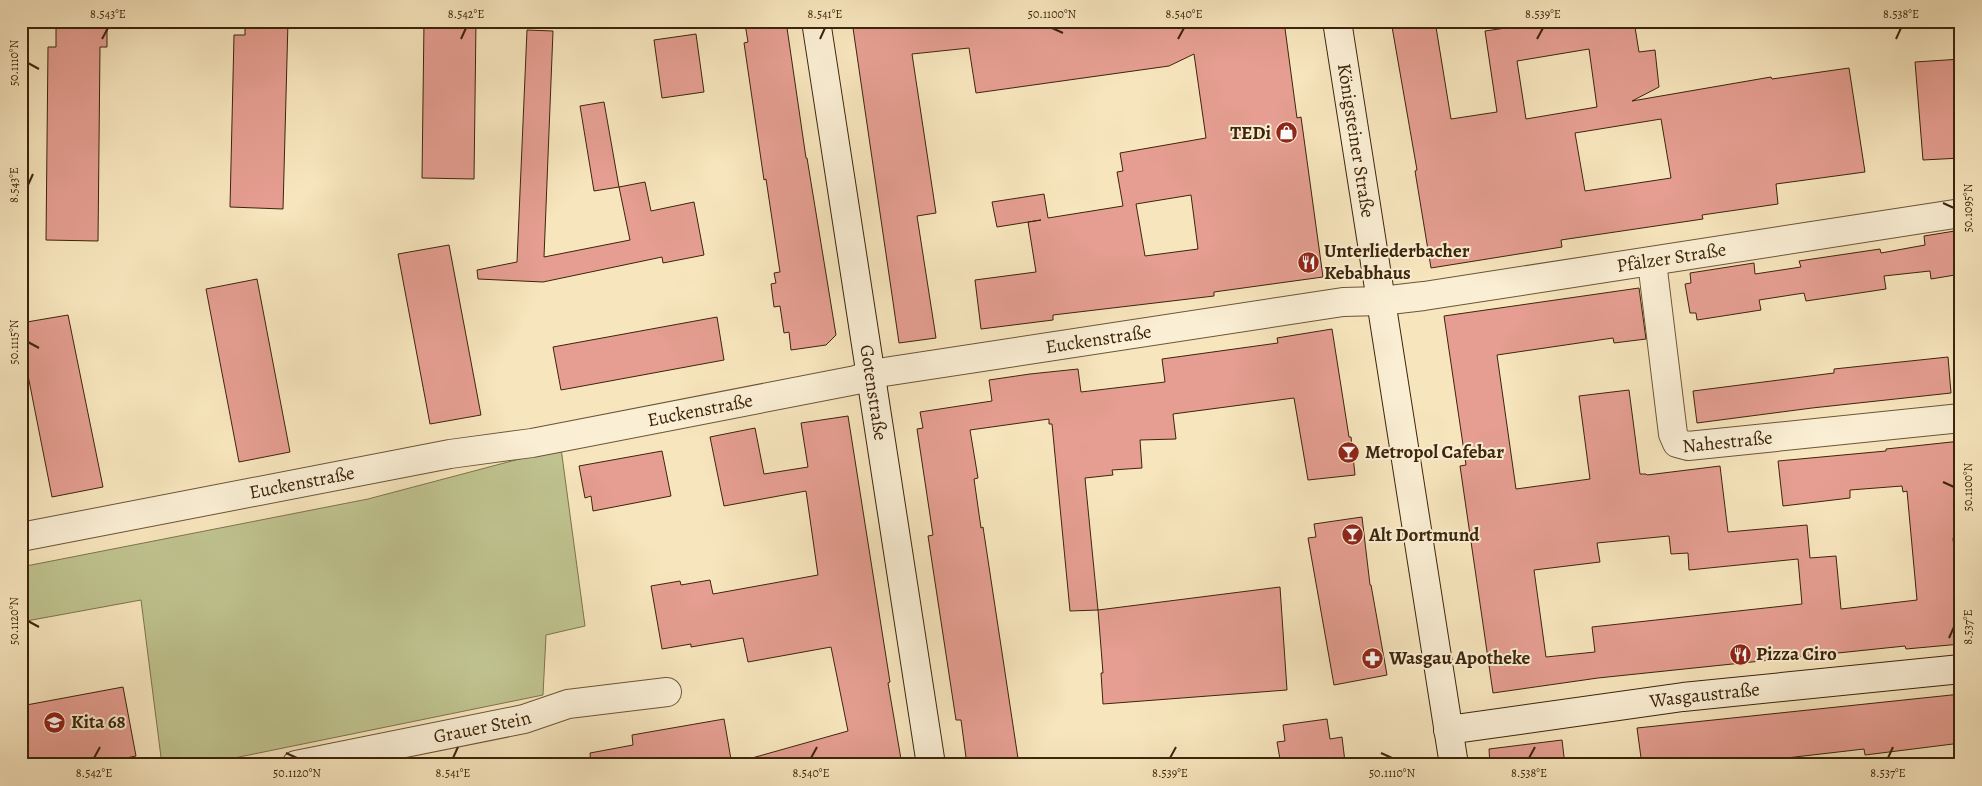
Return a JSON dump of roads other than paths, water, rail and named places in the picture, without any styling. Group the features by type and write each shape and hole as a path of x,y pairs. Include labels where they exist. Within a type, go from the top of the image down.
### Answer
{"street":[{"name":"Gotenstraße","path":"816,21 932,765"},
{"name":"Königsteiner Straße","path":"1337,21 1454,765"},
{"name":"Pfälzer Straße","path":"1381,301 1434,295 1961,214"},
{"name":"Nahestraße","path":"1652,262 1673,434 1677,443 1688,446 1961,418"},
{"name":"Euckenstraße","path":"21,537 441,456 532,443 856,380 871,374 1334,303 1381,301"},
{"name":"Wasgaustraße","path":"1448,730 1683,697 1961,669"},
{"name":"Grauer Stein","path":"296,765 524,719 568,704 667,692"}],"place":[{"name":"TEDi","path":"1287,133"},
{"name":"Unterliederbacher Kebabhaus","path":"1308,262"},
{"name":"Metropol Cafebar","path":"1349,452"},
{"name":"Alt Dortmund","path":"1353,535"},
{"name":"Pizza Ciro","path":"1740,654"},
{"name":"Wasgau Apotheke","path":"1373,658"},
{"name":"Kita 68","path":"55,722"}]}
